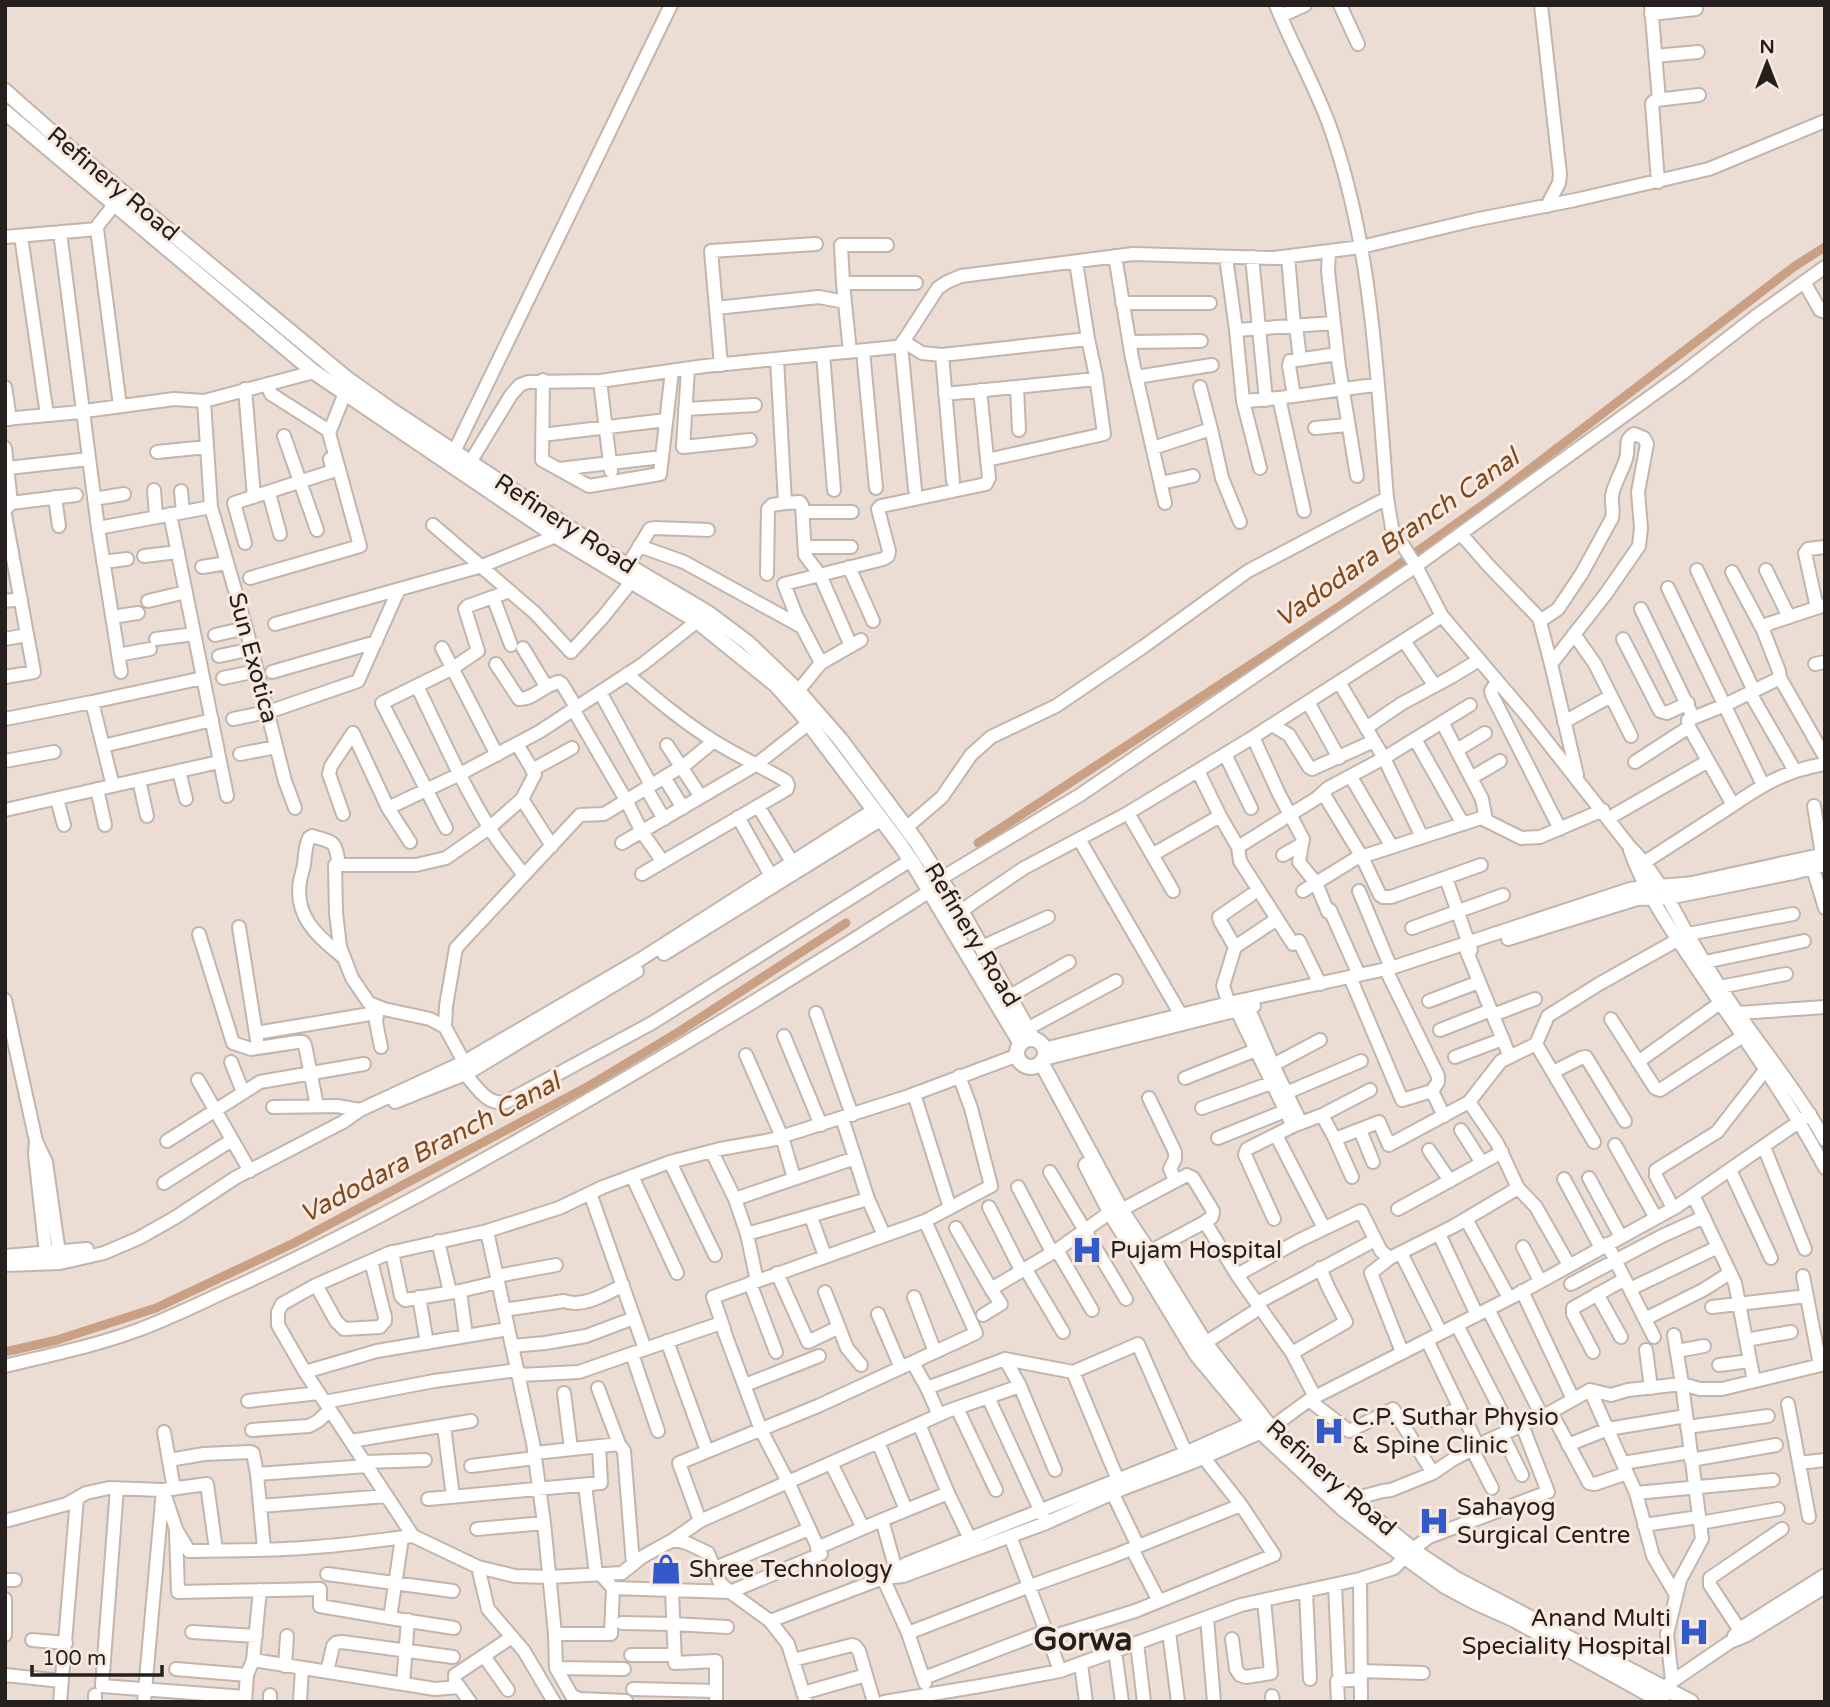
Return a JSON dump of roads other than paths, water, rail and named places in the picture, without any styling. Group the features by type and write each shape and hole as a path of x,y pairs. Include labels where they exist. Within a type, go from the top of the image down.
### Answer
{"main road":[{"name":"Refinery Road","path":"5,91 314,372 452,457"},
{"name":"Refinery Road","path":"5,112 114,205 452,457 631,582 703,617 748,643 798,691 806,713 878,814 906,835 911,860 948,922 1033,1050"},
{"name":"Refinery Road","path":"560,530 628,565 703,617 806,713 840,739 940,879 982,947 1010,996 1033,1050 1197,1355 1262,1425 1330,1482 1348,1503 1409,1553 1662,1694 1691,1702"},
{"name":"Refinery Road","path":"1117,1209 1149,1252 1205,1343 1262,1425"}],"street":[{"path":"452,457 671,5"},
{"path":"1305,5 1278,11 1329,126 1353,209 1368,288 1392,528 1415,564 1442,616 1578,779 1662,886 1683,937 1720,1003 1766,1069 1825,1140"},
{"path":"1340,5 1358,44"},
{"path":"1541,5 1560,174 1559,183 1547,206"},
{"path":"1659,100 1651,10 1696,9"},
{"path":"1655,56 1698,52"},
{"path":"1658,182 1652,103 1699,95"},
{"path":"468,468 516,388 528,382 600,381 896,347 902,343 938,288 961,276 1133,254 1274,258 1361,247 1709,169 1825,121"},
{"path":"5,237 95,229 114,205"},
{"path":"95,229 120,406"},
{"path":"60,232 98,528 121,672"},
{"path":"21,236 47,415"},
{"path":"721,365 711,250 816,244"},
{"path":"876,488 857,351 845,302 841,244 887,245"},
{"path":"1329,251 1328,271 1337,354 1357,476"},
{"path":"1115,256 1136,377 1166,503"},
{"path":"1288,256 1300,359"},
{"path":"1226,257 1243,401 1260,468"},
{"path":"1252,257 1260,328 1273,399 1304,511"},
{"path":"987,460 1104,434 1076,262"},
{"path":"940,879 1080,795 1461,534 1825,267"},
{"path":"1804,282 1822,311"},
{"path":"843,283 916,283"},
{"path":"716,308 819,297 845,302"},
{"path":"1122,303 1210,303"},
{"path":"1236,330 1334,323"},
{"path":"902,343 922,352 942,355 1088,339"},
{"path":"1129,342 1201,341"},
{"path":"902,343 915,490"},
{"path":"823,354 834,491"},
{"path":"1294,396 1289,364 1293,360 1337,354"},
{"path":"942,355 953,481"},
{"path":"777,359 785,503"},
{"path":"1136,377 1212,365"},
{"path":"688,369 683,447 750,440"},
{"path":"543,380 542,460 589,486 660,474 672,371"},
{"path":"5,387 8,419 174,399 204,401 314,372"},
{"path":"945,394 1096,379"},
{"path":"600,381 612,482"},
{"path":"267,384 271,394 326,429"},
{"path":"1243,401 1378,386"},
{"path":"1017,387 1019,430"},
{"path":"1200,387 1222,478 1240,522"},
{"path":"245,389 254,497"},
{"path":"821,663 784,584 888,556 879,507 986,484 989,478 980,390"},
{"path":"245,543 234,503 333,471 325,442 326,429 344,392"},
{"path":"250,578 360,546 329,433 344,392"},
{"name":"Sun Exotica","path":"204,401 211,507 257,671 271,711 276,747 295,808"},
{"path":"685,409 755,405"},
{"path":"542,435 666,420"},
{"path":"1315,428 1348,425"},
{"path":"1153,448 1211,429"},
{"path":"1540,621 1558,609 1582,573 1612,518 1612,495 1626,455 1626,442 1629,436 1640,435 1647,444 1638,492 1641,528 1639,546 1551,664"},
{"path":"284,436 317,530"},
{"path":"157,452 207,447"},
{"path":"5,448 8,468 9,560 21,599 34,672 5,677"},
{"path":"558,470 662,457"},
{"path":"8,468 89,459"},
{"path":"1161,483 1193,476"},
{"path":"154,490 156,516"},
{"path":"181,491 176,513 178,552 227,796"},
{"path":"269,493 280,534"},
{"path":"7,509 76,495"},
{"path":"94,499 124,495"},
{"path":"55,498 59,526"},
{"path":"906,835 942,797 971,755 991,737 1056,706 1248,571 1388,498"},
{"path":"767,574 768,509 772,505 800,502 803,505 805,555 820,575 856,643 821,663 798,691"},
{"path":"98,528 211,507"},
{"path":"803,512 852,512"},
{"path":"433,525 535,613 571,652 604,617 631,582"},
{"path":"628,565 652,528 708,530"},
{"path":"275,624 482,566 560,530"},
{"path":"1461,534 1539,618 1578,779"},
{"path":"639,547 684,562 802,627"},
{"path":"805,547 851,547"},
{"path":"1763,630 1768,624 1821,606 1805,551 1825,547"},
{"path":"144,556 178,552"},
{"path":"103,562 127,559"},
{"path":"202,567 227,563"},
{"path":"849,567 873,621"},
{"path":"1696,570 1752,692 1795,771"},
{"path":"1766,570 1789,617"},
{"path":"1732,572 1763,630 1780,678 1825,757"},
{"path":"1668,588 1763,785"},
{"path":"233,719 271,711 358,681 399,589"},
{"path":"446,828 382,703 453,668 478,651 466,609 510,591"},
{"path":"148,601 186,592"},
{"path":"493,597 517,647 546,686"},
{"path":"5,601 21,599"},
{"path":"1642,609 1688,703 1691,722 1708,761 1733,805"},
{"path":"112,617 138,613"},
{"path":"948,922 1024,868 1128,813 1198,771 1442,616"},
{"path":"388,808 540,732 627,674 703,617"},
{"path":"215,635 246,628"},
{"path":"118,654 194,634"},
{"path":"1574,634 1595,664 1631,736"},
{"path":"5,639 27,635"},
{"path":"1623,639 1660,711 1667,713 1688,703"},
{"path":"1404,641 1434,686"},
{"path":"272,672 376,642"},
{"path":"442,648 497,755"},
{"path":"219,656 251,649"},
{"path":"1366,728 1401,704 1479,660"},
{"path":"496,664 519,699 525,699 556,681 561,682 642,832 663,862"},
{"path":"223,678 257,671"},
{"path":"627,674 668,709 714,741 786,781 788,785 787,789 642,874"},
{"path":"5,719 203,678"},
{"path":"1635,762 1691,722 1780,678"},
{"path":"1497,681 1491,691 1492,695 1560,829"},
{"path":"1339,682 1384,758 1422,837"},
{"path":"418,686 489,828 524,875"},
{"path":"600,692 664,819"},
{"path":"1564,722 1611,696"},
{"path":"92,702 113,786"},
{"path":"1308,702 1339,758"},
{"path":"1238,847 1328,788 1352,777 1470,705"},
{"path":"622,843 757,764 806,713"},
{"path":"103,746 212,720"},
{"path":"1442,722 1484,804 1486,820"},
{"path":"1272,725 1289,735 1311,768 1315,769 1374,741"},
{"path":"343,814 329,774 331,766 353,733 388,808 410,842"},
{"path":"1457,750 1485,733"},
{"path":"1253,737 1303,839 1300,862 1316,883 1329,911 1402,1100 1432,1091 1438,1082 1438,1076 1390,972 1359,891"},
{"path":"1415,739 1463,824"},
{"path":"714,741 681,767 604,814 580,815 456,948 445,1027 464,1068 488,1100 493,1103 506,1102 652,1023 911,860"},
{"path":"381,1047 377,1010 352,978 341,947 335,865 416,864 446,858 489,828 522,799 535,774 517,744"},
{"path":"667,745 701,797"},
{"path":"240,754 276,747"},
{"path":"532,770 572,748"},
{"path":"5,761 54,752"},
{"path":"1226,754 1251,808"},
{"path":"1471,778 1500,761"},
{"path":"1303,891 1352,861 1481,818 1521,838 1540,838 1606,814 1708,761"},
{"path":"5,810 219,762"},
{"path":"1645,862 1763,785 1795,771 1825,764"},
{"path":"179,771 186,799"},
{"path":"1198,771 1238,847 1240,861 1296,942 1320,984"},
{"path":"664,777 683,808"},
{"path":"1352,777 1392,847"},
{"path":"139,780 147,816"},
{"path":"97,789 105,825"},
{"path":"1323,793 1383,897 1391,897 1481,865"},
{"path":"57,799 64,825"},
{"path":"522,799 552,846"},
{"path":"758,806 792,862"},
{"path":"1814,806 1825,908"},
{"path":"1128,813 1173,891"},
{"path":"5,1265 104,1253 132,1241 176,1217 236,1178 343,1122 360,1110 464,1068 641,960 792,862 878,814"},
{"path":"343,1122 356,1120 464,1068 631,975 878,814"},
{"path":"1152,855 1220,816"},
{"path":"738,817 771,876"},
{"path":"339,864 333,843 312,836 309,838 299,895 309,925 344,958"},
{"path":"1079,839 1181,1015"},
{"path":"1283,855 1302,844"},
{"path":"1629,846 1636,867 1654,898 1705,962 1805,1118 1825,1168"},
{"path":"1469,948 1630,889 1692,883 1819,859"},
{"path":"390,1618 395,1583 407,1537 387,1496 305,1372 278,1325 278,1312 282,1304 316,1285 392,1252 488,1231 559,1208 670,1162 771,1140 821,1125 1033,1050 1181,1015 1236,1008 1320,984 1390,972 1637,899 1668,898 1793,873 1819,859"},
{"path":"1446,878 1479,982 1510,1057"},
{"path":"5,1366 136,1331 305,1255 430,1190 641,1070 930,891"},
{"path":"1235,947 1219,917 1251,895"},
{"path":"1412,928 1503,895"},
{"path":"1335,1139 1379,1122 1389,1145 1469,1102 1501,1062 1536,1044 1548,1016 1599,984 1683,937 1793,914"},
{"path":"982,947 1048,917"},
{"path":"1278,919 1235,947 1223,986 1224,992 1273,1065 1297,1125"},
{"path":"239,927 258,1048"},
{"path":"200,934 232,1040 248,1049 303,1042 317,1106"},
{"path":"1705,962 1804,941"},
{"path":"1010,996 1069,962"},
{"path":"1720,987 1786,974"},
{"path":"1033,1050 1236,1008 1354,979"},
{"path":"1033,1050 1116,981"},
{"path":"1429,1001 1479,982"},
{"path":"1440,1030 1535,999"},
{"path":"5,1000 36,1141 35,1154 53,1258"},
{"path":"1638,1062 1720,1003"},
{"path":"1739,1013 1825,1007"},
{"path":"1236,1008 1285,1111 1297,1125"},
{"path":"256,1033 377,1010 430,1019 445,1027"},
{"path":"816,1013 847,1116 855,1158 868,1199 884,1235"},
{"path":"1611,1019 1656,1088 1662,1089 1743,1036"},
{"path":"785,1036 821,1125"},
{"path":"1455,1057 1503,1039"},
{"path":"1273,1065 1320,1040"},
{"path":"1536,1044 1594,1142"},
{"path":"1185,1078 1256,1049"},
{"path":"746,1055 782,1137 794,1178"},
{"path":"1553,1072 1586,1057 1625,1122"},
{"path":"1286,1093 1361,1061"},
{"path":"231,1062 243,1092"},
{"path":"167,1141 255,1084 364,1065"},
{"path":"1673,1208 1657,1176 1657,1170 1714,1134 1766,1069"},
{"path":"585,1485 598,1574 613,1588 730,1592 821,1554 761,1430 713,1297 925,1221 991,1186 971,1108 959,1076"},
{"path":"198,1080 250,1171"},
{"path":"1202,1108 1272,1083"},
{"path":"1274,1219 1245,1155 1247,1149 1370,1090"},
{"path":"1432,1091 1444,1116"},
{"path":"914,1094 950,1208"},
{"path":"1149,1098 1175,1152 1170,1169 1175,1180"},
{"path":"1469,1102 1497,1143 1518,1188 1536,1208 1569,1265"},
{"path":"273,1107 344,1106 360,1110"},
{"path":"1218,1138 1285,1111"},
{"path":"1322,1115 1352,1178"},
{"path":"770,1621 883,1578 908,1563 970,1539 1044,1517 1193,1458 1262,1425 1509,1298 1656,1218 1805,1118"},
{"path":"1360,1130 1373,1162"},
{"path":"1461,1130 1482,1163"},
{"path":"1276,1135 1324,1228"},
{"path":"164,1183 232,1140"},
{"path":"1615,1145 1656,1218"},
{"path":"1764,1147 1805,1250"},
{"path":"1429,1150 1450,1181"},
{"path":"712,1152 735,1199 747,1234 753,1282 776,1352"},
{"path":"1398,1209 1502,1152"},
{"path":"735,1199 855,1158"},
{"path":"670,1162 715,1255"},
{"path":"1730,1170 1771,1258"},
{"path":"1050,1172 1126,1299"},
{"path":"632,1176 677,1273"},
{"path":"991,1289 1117,1209 1184,1176 1193,1178 1213,1211 1212,1217 1149,1252"},
{"path":"1589,1178 1621,1237"},
{"path":"1564,1179 1604,1246 1616,1261 1654,1337"},
{"path":"1018,1188 1092,1310"},
{"path":"1402,1353 1371,1273 1396,1256 1518,1188"},
{"path":"590,1193 634,1318 638,1351 658,1431"},
{"path":"1693,1195 1735,1283 1754,1381"},
{"path":"747,1234 868,1199"},
{"path":"989,1208 1063,1332"},
{"path":"1237,1275 1300,1240 1361,1211 1381,1251 1396,1256 1441,1333"},
{"path":"811,1217 825,1256"},
{"path":"1571,1284 1661,1236 1704,1217"},
{"path":"1466,1219 1509,1298"},
{"path":"700,1521 679,1462 761,1430 976,1333 925,1221"},
{"path":"1205,1222 1237,1275 1292,1353 1312,1398 1349,1431 1393,1409 1433,1473"},
{"path":"956,1228 1002,1304 984,1315"},
{"path":"488,1231 535,1456 550,1577 556,1668 575,1698 630,1695 716,1696 716,1661 675,1663 672,1590"},
{"path":"1438,1234 1482,1312 1569,1445 1589,1483 1595,1484 1625,1468 1776,1445"},
{"path":"1205,1343 1259,1305 1320,1268 1376,1240"},
{"path":"438,1241 455,1291 466,1336"},
{"path":"1523,1247 1540,1281"},
{"path":"1593,1353 1573,1314 1575,1306 1597,1294 1718,1247"},
{"path":"392,1252 402,1299 405,1300 455,1291 556,1265"},
{"path":"5,1256 53,1258"},
{"path":"316,1285 336,1321 344,1329 380,1327 385,1317 372,1261"},
{"path":"1292,1353 1346,1322 1320,1268"},
{"path":"777,1273 807,1342 839,1327"},
{"path":"1645,1319 1703,1290 1730,1273"},
{"path":"1348,1503 1433,1473 1475,1447 1547,1414 1590,1390 1611,1395 1628,1390 1682,1384 1700,1389 1722,1389 1822,1364 1804,1276"},
{"path":"504,1310 564,1301 573,1304 605,1294 623,1284"},
{"path":"1522,1291 1573,1399"},
{"path":"825,1292 849,1351 861,1365"},
{"path":"1597,1294 1621,1337"},
{"path":"419,1297 427,1343"},
{"path":"914,1297 935,1352"},
{"path":"1712,1307 1807,1297"},
{"path":"878,1314 907,1365 927,1388 939,1415"},
{"path":"512,1346 586,1336 634,1318"},
{"path":"248,1401 325,1402 433,1381 518,1372 579,1372 722,1323 724,1329"},
{"path":"884,1702 1060,1671 1241,1605 1360,1579 1394,1568 1429,1537 1548,1492 1457,1325"},
{"path":"305,1372 377,1351 508,1329"},
{"path":"1746,1340 1791,1332"},
{"path":"1662,1694 1667,1633 1676,1595 1680,1580 1702,1539 1674,1335"},
{"path":"1427,1340 1460,1408 1492,1488"},
{"path":"667,1341 707,1451"},
{"path":"924,1678 1047,1634 1135,1611 1274,1555 1241,1505 1193,1458 1138,1343 1073,1373 1005,1359 927,1388"},
{"path":"1677,1352 1704,1346"},
{"path":"1646,1349 1650,1388"},
{"path":"745,1385 819,1356"},
{"path":"1005,1359 1020,1386 1055,1470"},
{"path":"1718,1365 1750,1361"},
{"path":"1073,1373 1117,1488 1135,1547 1159,1601"},
{"path":"176,1530 189,1551 314,1548 407,1537 478,1567 516,1576 622,1573 642,1557 700,1521 939,1415 1020,1386"},
{"path":"598,1388 624,1451 632,1564"},
{"path":"1590,1390 1636,1493 1653,1556 1676,1595"},
{"path":"564,1393 571,1449"},
{"path":"988,1397 1044,1517"},
{"path":"252,1430 309,1426 318,1421 325,1402"},
{"path":"1788,1404 1809,1517"},
{"path":"957,1408 996,1490"},
{"path":"1431,1420 1460,1408"},
{"path":"1569,1445 1608,1429 1768,1416"},
{"path":"351,1441 471,1422"},
{"path":"919,1424 970,1539"},
{"path":"1193,1458 1262,1425"},
{"path":"444,1426 453,1497"},
{"path":"1512,1430 1522,1475"},
{"path":"145,1696 169,1490 169,1460 164,1432"},
{"path":"878,1442 906,1510"},
{"path":"471,1466 571,1449 619,1444"},
{"path":"429,1499 601,1483 599,1446"},
{"path":"169,1460 204,1454 253,1453 264,1549"},
{"path":"257,1475 425,1460"},
{"path":"1799,1463 1825,1460"},
{"path":"831,1463 863,1528"},
{"path":"1636,1493 1773,1480"},
{"path":"5,1521 67,1504 86,1493 109,1488 169,1490 207,1484 216,1550"},
{"path":"117,1488 102,1686 145,1696 245,1699 247,1675 253,1660 260,1590"},
{"path":"169,1490 176,1530 178,1592 320,1589 320,1606 454,1628"},
{"path":"817,1548 948,1493"},
{"path":"260,1506 387,1496"},
{"path":"61,1702 77,1498"},
{"path":"908,1633 1241,1505"},
{"path":"1644,1525 1778,1509"},
{"path":"883,1578 902,1576 1010,1536 1044,1517"},
{"path":"882,1520 896,1570"},
{"path":"477,1529 544,1523"},
{"path":"715,1568 809,1529"},
{"path":"1739,1629 1710,1585 1710,1578 1782,1529"},
{"path":"1010,1536 1060,1671"},
{"path":"673,1540 708,1553 720,1583 770,1621 788,1644 804,1697 866,1675"},
{"path":"478,1567 488,1609 524,1651 554,1702"},
{"path":"327,1574 453,1591"},
{"path":"1730,1642 1739,1629 1825,1575"},
{"path":"883,1578 908,1633 928,1694"},
{"path":"1360,1579 1361,1702"},
{"path":"1335,1585 1339,1672"},
{"path":"1662,1694 1730,1642 1747,1635 1825,1587"},
{"path":"555,1634 611,1633 613,1588"},
{"path":"1306,1591 1310,1679"},
{"path":"5,1599 5,1635"},
{"path":"1232,1639 1236,1669 1240,1675 1246,1677 1272,1673 1264,1600"},
{"path":"1207,1618 1213,1702"},
{"path":"403,1684 408,1620"},
{"path":"622,1623 727,1627"},
{"path":"192,1632 256,1636"},
{"path":"1169,1632 1178,1702"},
{"path":"285,1666 288,1636"},
{"path":"470,1702 455,1681 455,1675 512,1637"},
{"path":"32,1640 66,1643"},
{"path":"327,1672 333,1646 342,1642 453,1657"},
{"path":"1137,1643 1144,1702"},
{"path":"793,1660 855,1646 859,1651 874,1702"},
{"path":"1115,1651 1122,1702"},
{"path":"631,1655 674,1655"},
{"path":"484,1656 508,1690"},
{"path":"253,1660 435,1689 459,1686"},
{"path":"1081,1664 1086,1702"},
{"path":"300,1702 302,1668"},
{"path":"556,1668 624,1669"},
{"path":"176,1669 247,1675"},
{"path":"1338,1702 1337,1681 1361,1675 1423,1673"},
{"path":"5,1675 62,1681"},
{"path":"980,1686 982,1702"}],"waterway":[{"name":"Vadodara Branch Canal","path":"978,843 1340,606 1487,502 1795,266 1825,247"},
{"name":"Vadodara Branch Canal","path":"5,1352 57,1340 156,1308 294,1243 587,1087 680,1031 846,923"}],"place":[{"name":"Pujam Hospital","path":"1087,1250"},
{"name":"C.P. Suthar Physio & Spine Clinic","path":"1329,1431"},
{"name":"Sahayog Surgical Centre","path":"1434,1521"},
{"name":"Shree Technology","path":"666,1569"},
{"name":"Anand Multi Speciality Hospital","path":"1694,1632"}],"district":[{"name":"Gorwa","path":"1083,1640"}]}
